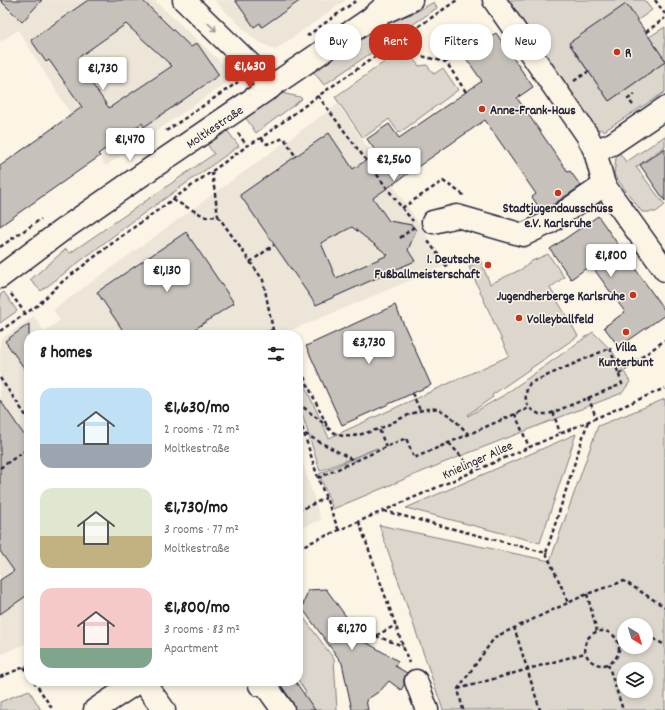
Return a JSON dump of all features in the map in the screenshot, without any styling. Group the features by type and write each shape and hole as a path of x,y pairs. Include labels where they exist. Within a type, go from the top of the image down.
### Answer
{"main road":[{"path":"184,0 263,79"},
{"name":"Moltkestraße","path":"370,19 392,0"},
{"name":"Moltkestraße","path":"4,284 61,231 263,79 370,19 411,0"},
{"path":"494,0 587,135 595,151 604,185 665,270"},
{"path":"595,151 612,144 665,108"},
{"path":"424,224 457,216 523,235 550,222 604,185"},
{"path":"416,681 424,709"},
{"path":"95,710 131,686"},
{"path":"147,686 164,710"},
{"path":"266,686 283,710"}],"path":[{"path":"421,24 457,0"},
{"path":"655,0 665,14"},
{"path":"646,32 665,18"},
{"path":"446,62 507,20"},
{"path":"422,56 446,62 466,92"},
{"path":"0,331 38,304 62,282 114,242 369,60"},
{"path":"573,81 589,72"},
{"path":"318,96 402,208 443,181 467,197"},
{"path":"261,138 267,144 284,138 296,157"},
{"path":"212,172 218,216 263,280 272,330"},
{"path":"173,200 206,217 218,216"},
{"path":"400,238 424,224"},
{"path":"250,262 274,245"},
{"path":"4,284 25,313"},
{"path":"619,374 665,340"},
{"path":"610,348 622,384 588,397 553,412 539,414 529,408 526,403 525,395 530,383 610,348"},
{"path":"303,374 328,428"},
{"path":"0,378 24,413"},
{"name":"Knielinger Allee","path":"303,546 665,388"},
{"path":"412,393 420,410"},
{"path":"588,397 596,417"},
{"path":"303,407 334,434 347,437 379,429 420,410 439,409 454,419 469,435"},
{"path":"318,478 406,438 414,458 529,408"},
{"path":"553,412 560,433"},
{"path":"515,414 529,447"},
{"path":"568,603 546,553 589,420"},
{"path":"379,429 386,447"},
{"path":"303,431 318,478 339,531"},
{"path":"304,434 356,461"},
{"path":"449,443 474,471"},
{"path":"0,468 24,451"},
{"path":"303,509 326,498"},
{"path":"384,511 546,553"},
{"path":"359,522 416,681"},
{"path":"463,710 458,689 495,637 514,627 587,594 624,582 665,607"},
{"path":"587,594 597,631"},
{"path":"364,642 396,625"},
{"path":"514,627 540,710"},
{"path":"617,640 612,633 606,630 597,631 586,638 584,646 588,659 594,664 608,664 614,660 617,654"},
{"path":"375,636 403,646"},
{"path":"653,639 665,645"},
{"path":"458,689 585,653"},
{"path":"608,664 622,710"},
{"path":"0,677 24,667"},
{"path":"37,686 53,710"}],"shaded area":[{"path":"0,0 154,0 236,76 106,166 72,116 18,30 0,42"},
{"path":"214,0 346,0 275,50 254,39"},
{"path":"509,0 644,0 652,10 638,20 626,4 569,44 609,101 665,62 665,92 604,131 591,126 548,60 551,60 551,24 525,24"},
{"path":"434,2 437,8 414,24 387,24 396,19 412,14"},
{"path":"665,27 665,60 649,37"},
{"path":"369,34 369,54 361,60 361,39"},
{"path":"330,60 361,60 324,85 313,71"},
{"path":"387,60 414,60 419,66 427,65 434,74 443,68 458,90 399,133 389,119 363,138 335,97"},
{"path":"281,93 300,97 302,99 256,133 246,118"},
{"path":"338,104 447,265 292,330 47,330 60,320 53,310"},
{"path":"226,129 239,146 133,221 41,291 30,280 66,249 70,253 214,154 207,144"},
{"path":"665,136 665,146 636,167 665,205 656,212 642,212 614,175 617,149 626,162"},
{"path":"548,254 564,277 550,288 578,336 492,395 493,397 467,415 468,416 504,395 593,332 612,351 630,382 622,393 443,463 333,509 319,474 377,448 320,471 303,417 303,382 329,438 509,356 469,267 480,260 490,284 522,269 532,261"},
{"path":"4,292 17,311 0,323 0,295"},
{"path":"34,316 43,330 24,330 24,644 0,655 0,340"},
{"path":"665,399 665,710 443,710 379,525 550,561 598,426"},
{"path":"576,434 540,543 406,508"},
{"path":"303,464 321,520 303,527"},
{"path":"303,617 334,659 337,710 280,710 306,692 302,686"},
{"path":"29,690 41,710 0,710 0,702"}],"building":[{"path":"0,0 42,0 22,22"},
{"path":"88,0 142,0 191,47 197,43 219,75 144,127 142,123 98,154 100,156 0,226 0,166 82,107 49,60 46,62 31,40","holes":["126,24 172,66 109,108 88,78 92,76 79,57"]},
{"path":"235,0 301,0 262,27 260,23 254,27"},
{"name":"R","path":"626,4 665,62 609,101 569,43"},
{"path":"496,33 501,40 501,60 514,60 533,87 517,98 568,172 570,171 581,186 542,212 532,197 536,194 485,120 373,198 389,221 412,225 416,230 408,250 415,261 316,305 240,195 329,133 353,169 377,153 367,139 389,124 399,138 482,81 467,60 493,60 493,35","holes":["352,227 388,255 336,278 321,243"]},
{"path":"665,148 665,201 640,165"},
{"name":"Jugendherberge Karlsruhe","path":"598,216 665,311 665,315 619,347 604,327 625,312 591,265 571,279 550,249"},
{"path":"186,232 234,303 194,330 123,330 97,292"},
{"path":"395,305 431,385 342,425 306,346"},
{"path":"29,324 29,330 24,330 24,368 5,341"},
{"path":"0,400 24,435 24,597 0,614 0,580 14,571 0,551"},
{"path":"326,589 364,641 398,661 395,666 407,673 401,690 389,681 380,691 366,700 368,710 352,710 342,663 303,609 308,590"},
{"path":"281,686 298,686 315,710 295,710 293,703"}],"place":[{"name":"R","path":"617,52"},
{"name":"Anne-Frank-Haus","path":"482,109"},
{"name":"Stadtjugendausschuss e.V. Karlsruhe","path":"558,193"},
{"name":"1. Deutsche Fußballmeisterschaft","path":"488,265"},
{"name":"Jugendherberge Karlsruhe","path":"633,295"},
{"name":"Volleyballfeld","path":"519,318"},
{"name":"Villa Kunterbunt","path":"626,332"}]}
